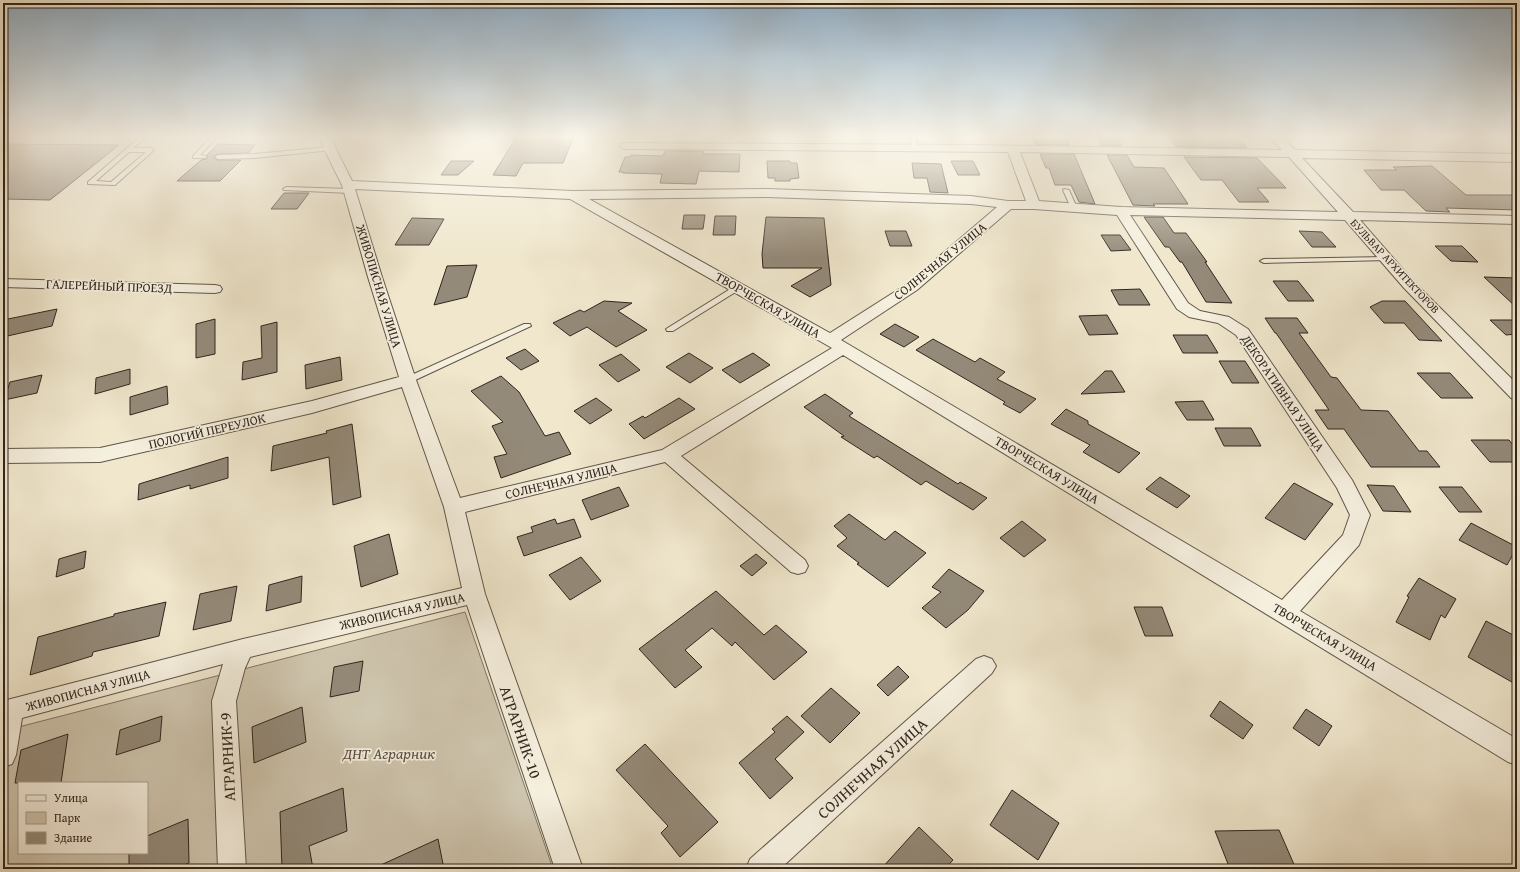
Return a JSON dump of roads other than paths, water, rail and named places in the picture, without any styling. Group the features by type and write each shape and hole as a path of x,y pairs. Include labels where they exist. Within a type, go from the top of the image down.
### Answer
{"street":[{"name":"ЖИВОПИСНАЯ УЛИЦА","path":"7,711 243,649 474,594 454,507 408,380 375,277 349,188 344,177"},
{"path":"1024,177 1034,205"},
{"name":"БУЛЬВАР АРХИТЕКТОРОВ","path":"1313,177 1410,285 1517,394"},
{"path":"349,188 573,195 767,193 971,200 1008,205 1034,205 1121,211 1517,220"},
{"name":"ТВОРЧЕСКАЯ УЛИЦА","path":"573,195 837,344 1517,753"},
{"name":"СОЛНЕЧНАЯ УЛИЦА","path":"454,507 668,455 837,344 912,287 1008,205"},
{"name":"ДЕКОРАТИВНАЯ УЛИЦА","path":"1121,211 1182,306 1189,312 1200,316 1218,318 1231,324 1242,332 1345,485 1360,515 1352,539 1284,613"},
{"name":"ГАЛЕРЕЙНЫЙ ПРОЕЗД","path":"3,283 215,289"},
{"name":"ПОЛОГИЙ ПЕРЕУЛОК","path":"3,456 100,455 312,407 408,380"},
{"path":"668,455 798,566"},
{"name":"АГРАРНИК-10","path":"474,594 569,869"},
{"name":"АГРАРНИК-9","path":"232,869 224,701 234,666 243,649"},
{"name":"СОЛНЕЧНАЯ УЛИЦА","path":"760,869 984,666"},
{"path":"3,755 7,711"}],"lane":[{"path":"98,177 90,184 113,184 121,177"},
{"path":"286,189 349,188"},
{"path":"1066,190 1074,208"},
{"path":"1264,261 1387,259"},
{"path":"670,329 738,288"},
{"path":"408,380 527,326"}],"park label":[{"name":"ДНТ Аграрник","path":"389,753"}]}
